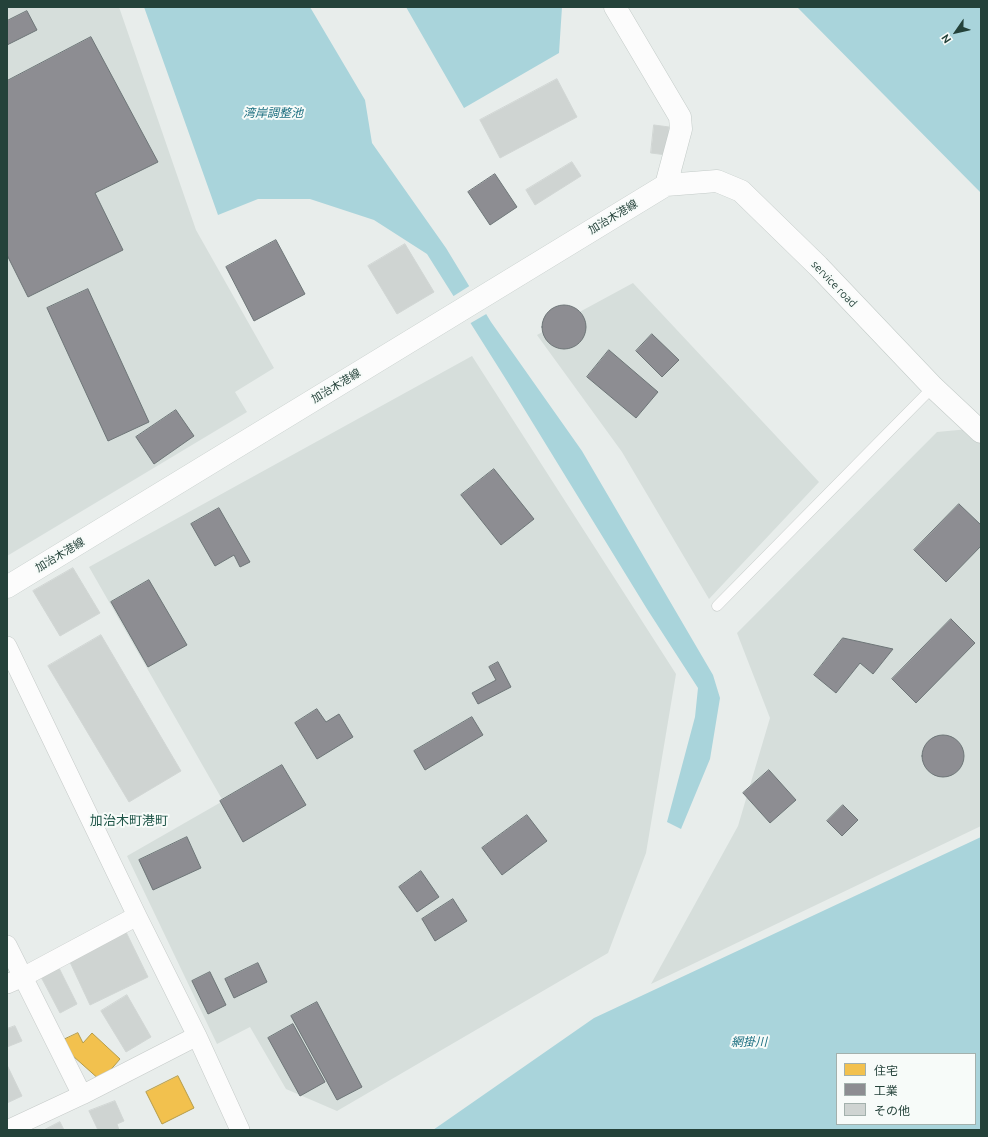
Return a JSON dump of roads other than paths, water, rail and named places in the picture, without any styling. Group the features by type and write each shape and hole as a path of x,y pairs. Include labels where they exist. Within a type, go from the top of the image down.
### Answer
{"main road":[{"path":"615,7 680,117 681,129 666,185"},
{"name":"service road","path":"666,185 716,182 741,191 818,266 933,387 981,432"},
{"name":"加治木港線","path":"7,587 666,185"}],"street":[{"path":"7,646 137,916 197,1036 240,1130"},
{"path":"15,980 137,916"},
{"path":"7,945 15,980 82,1096"},
{"path":"7,1130 82,1096 197,1036"}],"lane":[{"path":"717,606 933,387"}],"water":[{"name":"湾岸調整池","path":"144,7 310,7 365,100 372,143 446,248 491,322 582,451 713,675 720,698 710,759 681,829 667,822 695,717 698,688 647,609 427,254 374,220 310,199 258,199 218,215"},
{"path":"406,7 562,7 559,53 464,108"},
{"path":"797,7 981,7 981,193"},
{"name":"網掛川","path":"981,837 981,1130 433,1130 594,1018"}],"district":[{"name":"加治木町港町","path":"129,821"}]}
